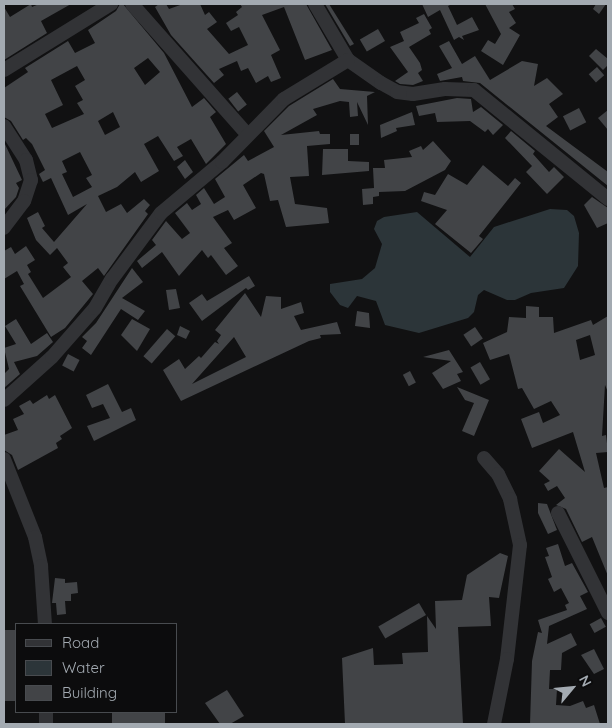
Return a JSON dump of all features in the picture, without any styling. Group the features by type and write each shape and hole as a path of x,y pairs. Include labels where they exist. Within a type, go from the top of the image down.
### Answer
{"street":[{"path":"4,70 111,4"},
{"path":"132,4 248,134"},
{"path":"315,4 348,60 397,92 445,89 474,90 480,93 608,199"},
{"path":"4,400 45,363 95,308 112,279 161,213 213,170 284,100 348,60"},
{"path":"4,126 26,160 31,180 24,201 4,228"},
{"path":"484,458 498,474 510,499 520,545 508,659 494,724"},
{"path":"4,459 35,537 45,623"},
{"path":"558,513 608,613"}],"water":[{"path":"550,209 567,210 574,216 579,233 578,266 564,288 531,293 515,300 507,300 484,290 478,295 474,312 468,318 419,333 385,325 376,301 357,296 348,308 340,305 330,292 330,284 362,279 375,268 382,244 374,229 377,221 384,217 417,212 470,257 494,227"}],"building":[{"path":"31,4 32,7 39,4 71,4 41,21 47,33 4,60 4,7 10,17"},
{"path":"120,4 123,4 164,53 192,107 204,98 216,112 210,117 226,144 206,164 191,139 177,147 183,156 174,161 158,136 144,144 159,171 141,182 135,172 117,187 98,196 106,212 121,204 127,213 144,199 150,205 145,211 148,214 104,276 98,268 82,281 93,294 65,328 51,337 20,286 24,284 17,271 4,279 4,251 11,247 15,254 26,246 35,260 27,265 31,272 28,274 43,298 71,277 63,267 68,263 57,248 50,255 36,240 27,218 38,212 45,226 42,228 54,242 87,204 68,215 51,178 43,182 39,174 45,170 32,144 26,138 23,140 11,121 4,117 4,88 28,72 25,68 68,41 75,53 95,43 88,30 116,11","holes":["148,58 160,72 145,85 134,68","77,66 85,80 75,86 83,100 77,103 84,114 52,128 45,114 63,105 51,80","113,112 120,127 105,135 98,121","80,152 92,175 86,178 92,187 73,197 62,174 67,172 62,161"]},
{"path":"159,4 166,4 169,9 183,4 200,4 205,15 209,12 217,22 207,29 229,54 248,45 239,27 231,31 226,23 238,15 236,12 242,7 240,4 306,4 332,50 305,60 284,7 262,15 280,50 271,55 281,78 271,82 268,76 256,83 248,68 241,71 237,61 219,69 224,75 214,83 171,35 155,7"},
{"path":"325,4 329,4 354,44 350,46"},
{"path":"422,4 452,4 448,6 457,25 472,17 479,30 462,36 464,40 459,37 454,40 440,10 428,17"},
{"path":"485,4 512,4 515,9 509,12 516,23 509,28 520,35 503,65 481,51 488,40 495,44 501,34"},
{"path":"596,4 606,4 599,14 593,9"},
{"path":"424,14 432,28 429,30 431,34 409,47 420,63 422,70 418,73 423,81 413,85 400,84 395,81 408,72 390,47 404,41 400,32 419,23 416,18"},
{"path":"378,29 385,41 367,52 360,40"},
{"path":"449,41 462,64 475,56 490,80 522,61 538,64 534,86 547,78 563,94 549,104 558,117 546,126 608,172 608,186 480,83 463,81 462,77 440,81 437,74 452,68 439,46"},
{"path":"596,49 608,59 608,65 603,70 589,56"},
{"path":"597,67 604,75 596,83 589,74"},
{"path":"333,79 340,89 375,92 367,96 368,125 357,102 358,116 350,117 349,102 340,101 313,109 317,115 281,135 319,131 320,134 330,134 330,144 307,146 309,176 290,177 295,204 327,208 329,223 286,227 278,200 270,201 264,174 261,173 243,185 256,208 234,220 228,210 213,217 232,243 224,248 238,266 226,275 211,255 208,258 202,250 179,276 162,252 142,268 137,261 156,245 152,240 166,221 182,239 190,233 175,213 187,203 192,210 201,204 196,195 204,188 214,204 225,197 215,179 244,155 248,161 274,147 264,131 289,106"},
{"path":"237,92 247,105 238,111 228,99"},
{"path":"457,98 471,99 473,112 481,107 503,125 493,135 488,129 485,132 470,121 437,122 435,113 419,116 416,106"},
{"path":"579,108 586,122 570,130 563,116"},
{"path":"608,110 608,130 598,118"},
{"path":"412,112 415,125 396,128 397,131 381,138 380,125"},
{"path":"511,131 535,151 533,154 549,172 554,167 564,177 547,194 526,172 532,166 505,138"},
{"path":"350,134 359,134 359,145 350,145"},
{"path":"433,141 451,161 445,170 405,191 379,192 379,196 373,197 373,204 363,205 362,189 374,188 373,168 385,168 384,160 412,157 409,151 421,146 423,150"},
{"path":"4,142 22,180 16,183 19,188 16,197 4,210"},
{"path":"323,149 348,149 348,161 369,162 369,171 322,175"},
{"path":"185,160 193,172 185,179 177,167"},
{"path":"483,165 508,186 515,178 521,183 479,236 483,239 471,253 435,224 447,210 421,201 424,192 435,195 448,174 467,185"},
{"path":"592,197 608,208 608,223 597,228 584,205"},
{"path":"132,268 143,282 122,298 145,311 138,320 121,309 91,355 82,348 87,341 82,337 96,323"},
{"path":"249,276 255,286 248,290 246,288 202,321 189,303 202,294 207,301"},
{"path":"176,289 180,308 169,310 166,290"},
{"path":"245,293 261,317 266,296 281,297 281,309 301,302 304,313 294,316 301,330 337,322 341,334 320,335 321,338 309,341 181,401 163,370 179,359 185,369 199,356 201,358 215,342 219,344 217,341 221,335 215,330","holes":["234,337 246,357 192,384"]},
{"path":"526,306 539,307 539,317 553,317 554,333 591,320 593,325 608,316 608,392 605,385 602,436 606,435 608,452 596,453 604,488 608,487 608,576 592,537 582,542 566,509 556,505 565,498 557,486 548,491 544,484 550,481 539,471 559,449 585,472 573,432 532,448 521,419 539,412 543,423 560,415 551,401 534,409 522,388 518,389 509,354 490,360 483,343 507,332 509,317 526,318","holes":["590,335 595,355 580,360 576,340"]},
{"path":"357,311 369,313 370,328 355,326"},
{"path":"16,319 31,344 47,333 53,342 37,356 14,362 20,374 4,388 4,374 9,369 4,348 16,344 5,326"},
{"path":"132,319 150,329 137,351 121,335"},
{"path":"180,326 190,331 186,339 177,335"},
{"path":"475,327 483,339 471,346 463,335"},
{"path":"167,329 175,336 152,363 143,356"},
{"path":"449,350 463,372 457,374 461,381 443,389 432,373 451,361 423,357"},
{"path":"68,354 80,360 74,371 62,366"},
{"path":"480,362 490,379 480,385 470,368"},
{"path":"410,371 416,383 409,386 403,375"},
{"path":"108,384 122,412 131,408 136,420 94,441 87,426 110,418 103,404 92,408 86,395"},
{"path":"457,387 489,400 474,436 462,431 474,403 465,400"},
{"path":"47,395 49,399 55,395 72,428 60,436 62,439 56,443 58,448 18,470 12,455 4,450 4,435 18,430 13,419 24,414 19,406 30,400 33,404"},
{"path":"538,503 547,504 557,530 548,534 538,513"},
{"path":"558,544 565,566 572,563 588,592 580,596 587,609 549,626 547,644 571,633 577,645 562,653 561,670 550,670 549,689 557,689 556,705 570,706 583,701 586,708 594,705 600,724 530,724 532,661 538,632 542,633 538,620 567,610 565,605 569,603 561,588 554,592 548,579 552,577 545,557 549,556 546,548"},
{"path":"500,553 508,556 499,598 489,597 491,626 458,627 463,724 345,724 342,658 373,648 374,665 403,664 402,653 428,652 427,616 436,629 435,601 462,600 467,575"},
{"path":"55,578 65,579 65,583 77,582 78,593 71,594 71,601 65,601 66,614 57,615 56,603 52,603"},
{"path":"419,603 426,615 385,639 378,626"},
{"path":"601,618 606,627 594,633 590,624"},
{"path":"4,630 15,630 15,701 4,701"},
{"path":"594,649 604,669 594,674 581,655"},
{"path":"227,690 244,716 230,724 220,724 205,703"},
{"path":"112,713 165,713 165,724 112,724"}]}
